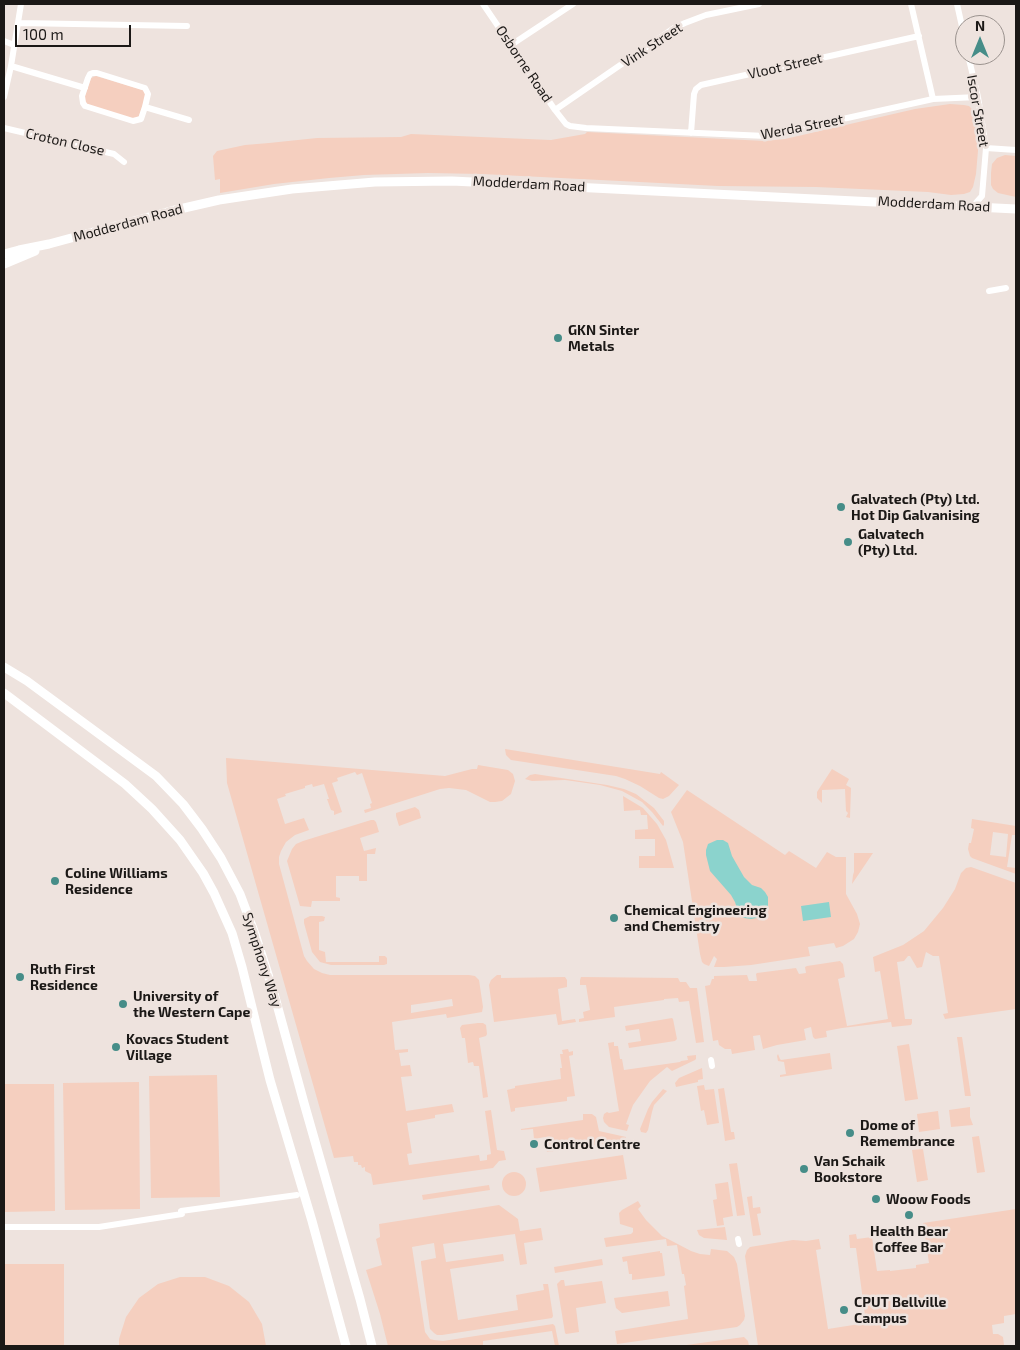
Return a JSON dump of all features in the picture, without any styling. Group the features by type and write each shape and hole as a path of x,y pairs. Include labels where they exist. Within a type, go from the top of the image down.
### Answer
{"main road":[{"name":"Modderdam Road","path":"4,254 219,200 286,190 346,184 407,181 452,181 1016,209"},
{"name":"Modderdam Road","path":"4,264 49,244"},
{"name":"Symphony Way","path":"4,667 156,776 183,804 221,858 240,894 273,990 372,1346"},
{"name":"Symphony Way","path":"4,693 119,779 152,808 180,840 214,892 232,933 242,967 270,1080 312,1221 346,1346"}],"street":[{"path":"4,97 21,4"},
{"name":"Osborne Road","path":"483,4 566,124"},
{"path":"511,45 573,4"},
{"name":"Vink Street","path":"555,110 685,22 706,15 759,4"},
{"path":"911,4 933,99"},
{"path":"18,23 187,26"},
{"name":"Vloot Street","path":"691,133 694,94 696,89 701,86 918,36"},
{"path":"4,41 14,45"},
{"name":"Iscor Street","path":"970,65 978,97 986,148 982,196"},
{"path":"11,66 84,88"},
{"path":"93,73 143,87 148,92 145,107 142,117 136,121 88,108 82,100 84,88 90,74 93,73"},
{"name":"Werda Street","path":"566,124 586,128 758,136 774,135 933,99 978,97"},
{"path":"145,107 189,120"},
{"name":"Croton Close","path":"4,128 114,154 124,162"},
{"path":"986,148 1016,150"},
{"path":"973,206 982,196 990,207"},
{"path":"990,291 1006,288"},
{"path":"4,1227 99,1227 182,1214 181,1211 297,1195"}],"shaded area":[{"path":"96,76 143,90 146,95 139,116 134,119 88,105 84,99 91,78"},
{"path":"950,104 969,106 975,112 977,122 979,139 976,174 970,192 964,194 951,195 928,192 816,187 718,186 428,173 329,178 274,184 220,193 220,179 215,180 213,156 217,151 245,145 317,138 401,137 411,134 551,140 585,134 587,132 765,141 785,139 915,109"},
{"path":"1005,155 1016,156 1016,197 998,193 991,185 992,164 997,158"},
{"path":"505,749 660,774 661,772 679,785 669,796 663,799 640,786 616,776 511,760 506,755"},
{"path":"226,758 445,776 477,769 478,765 508,770 513,774 515,781 511,794 502,801 495,802 490,802 466,790 449,788 440,789 365,813 364,810 371,808 370,804 372,803 362,773 357,775 355,772 337,778 338,781 332,783 342,812 334,815 334,811 331,810 327,799 329,799 324,784 313,787 312,784 305,786 305,788 285,794 286,796 277,799 285,824 304,818 309,830 295,835 286,842 279,857 279,864 304,956 314,969 330,975 469,975 475,976 479,980 482,1012 447,1018 446,1014 392,1022 395,1050 408,1049 408,1052 399,1053 401,1066 410,1065 412,1076 401,1077 406,1111 452,1104 454,1112 435,1115 435,1118 407,1123 412,1153 407,1154 409,1165 479,1155 480,1161 487,1160 487,1155 491,1154 485,1111 491,1110 497,1150 504,1151 506,1160 499,1161 493,1168 373,1185 371,1174 365,1171 365,1167 362,1168 361,1165 358,1165 358,1162 354,1162 353,1156 334,1158 227,783","holes":["452,999 453,1006 411,1013 411,1005"]},
{"path":"832,769 849,779 846,785 851,788 850,818 846,817 848,813 846,811 845,789 822,790 822,803 817,798 817,792"},
{"path":"535,774 624,789 636,794 654,808 664,821 664,825 642,802 622,791 600,785 565,780 532,781 525,779"},
{"path":"687,790 785,855 789,851 816,868 827,852 836,857 846,857 846,894 857,914 860,924 854,939 836,948 834,943 808,947 810,956 751,965 714,967 717,959 714,956 709,966 704,964 700,954 683,842 671,812"},
{"path":"623,796 643,808 657,824 666,840 674,868 639,868 639,856 655,856 655,839 635,839 635,830 648,829 647,815 641,815 640,810 624,811"},
{"path":"415,807 419,810 421,818 399,826 396,813"},
{"path":"972,819 1016,826 1016,835 1012,835 1007,867 1016,868 1016,874 970,856 968,849 974,829 971,828","holes":["993,832 1008,834 1006,857 990,855"]},
{"path":"371,820 376,822 379,832 360,838 364,851 376,848 375,854 367,854 367,881 359,881 359,876 336,876 336,897 340,898 340,901 312,901 311,907 300,906 287,861 296,844"},
{"path":"854,853 873,853 852,884 854,872"},
{"path":"971,867 1016,883 1016,1009 945,1019 943,1014 948,1013 939,956 933,956 926,952 922,967 917,968 910,956 904,961 897,962 905,1019 912,1019 911,1025 892,1027 891,1022 842,1028 826,1031 827,1037 815,1039 811,1027 804,1029 806,1040 763,1049 760,1035 753,1036 755,1050 732,1054 731,1049 725,1049 719,1045 718,1040 713,1041 705,986 710,985 714,976 747,975 749,981 757,981 757,973 796,968 799,974 806,973 805,967 807,966 840,961 843,964 845,977 838,979 847,1026 888,1019 880,971 875,972 873,957 903,945 924,931 943,908 955,889 961,873 966,868"},
{"path":"310,916 325,917 324,921 319,922 319,950 325,952 326,962 379,962 379,956 385,956 387,964 331,965 320,962 312,952 304,923 304,919"},
{"path":"497,975 501,975 501,978 565,977 567,987 558,989 562,1021 575,1019 576,1022 558,1025 556,1014 494,1022 489,985 491,980"},
{"path":"581,977 678,978 680,982 686,982 690,988 697,988 704,1042 696,1043 689,1001 679,1002 678,998 614,1007 615,1017 579,1022 579,1019 584,1018 583,1012 590,1010 586,985 580,985"},
{"path":"672,1018 677,1039 675,1041 629,1048 628,1043 641,1041 639,1029 626,1031 625,1026"},
{"path":"478,1023 486,1025 487,1034 479,1038 488,1097 483,1098 479,1066 474,1066 473,1062 468,1063 465,1038 462,1038 460,1028 462,1025"},
{"path":"957,1037 962,1037 971,1096 965,1096"},
{"path":"614,1042 614,1046 618,1046 624,1070 680,1062 688,1060 687,1056 696,1055 695,1060 672,1071 667,1067 650,1081 633,1105 626,1124 629,1125 627,1131 609,1127 603,1118 607,1112 619,1111 608,1043"},
{"path":"909,1044 918,1099 905,1101 897,1046"},
{"path":"568,1049 569,1052 573,1051 573,1055 569,1056 575,1096 567,1097 567,1101 515,1108 515,1111 511,1112 507,1090 515,1088 515,1086 561,1079 560,1054 563,1054 562,1050"},
{"path":"830,1053 832,1069 780,1077 780,1075 786,1074 784,1062 778,1061 778,1054 781,1060"},
{"path":"702,1068 703,1079 676,1087 675,1083 679,1078"},
{"path":"217,1075 220,1197 151,1198 149,1076"},
{"path":"139,1082 140,1209 65,1210 63,1083"},
{"path":"4,1084 54,1084 55,1211 4,1212"},
{"path":"704,1085 705,1090 714,1089 719,1123 707,1125 704,1110 701,1111 697,1086"},
{"path":"724,1088 731,1132 734,1132 735,1139 725,1141 718,1089"},
{"path":"663,1089 667,1091 654,1105 648,1130 646,1133 641,1132 640,1129 648,1109"},
{"path":"970,1107 970,1117 973,1125 951,1127 949,1110"},
{"path":"938,1111 940,1129 919,1132 917,1114"},
{"path":"583,1114 592,1114 596,1117 599,1131 626,1137 625,1141 547,1152 545,1137 534,1139 533,1129 521,1130 583,1120"},
{"path":"979,1136 985,1172 977,1173 972,1137"},
{"path":"923,1149 928,1180 917,1182 912,1150"},
{"path":"623,1155 627,1179 540,1192 536,1168"},
{"path":"737,1163 745,1215 737,1216 729,1164"},
{"path":"514,1172 522,1176 526,1184 522,1192 514,1196 506,1192 502,1184 506,1176"},
{"path":"728,1182 733,1216 723,1218 724,1225 717,1226 713,1200 717,1199 715,1184"},
{"path":"489,1185 490,1190 423,1200 422,1195"},
{"path":"752,1196 753,1208 760,1207 761,1213 757,1214 761,1235 753,1236 747,1197"},
{"path":"638,1201 641,1206 638,1209 662,1236 700,1254 710,1255 711,1249 727,1251 734,1257 737,1264 745,1316 740,1325 737,1327 617,1344 615,1331 688,1319 684,1286 686,1285 677,1245 667,1246 666,1239 606,1247 604,1238 631,1234 633,1232 633,1228 620,1224 619,1213"},
{"path":"499,1205 518,1219 520,1231 541,1228 543,1240 524,1243 527,1264 520,1265 515,1234 443,1244 446,1262 503,1254 504,1261 450,1269 458,1320 518,1310 516,1295 544,1290 543,1284 548,1284 552,1318 437,1335 430,1329 421,1263 421,1261 436,1258 434,1243 412,1247 425,1332 430,1339 443,1341 553,1324 559,1346 555,1346 552,1331 483,1341 483,1346 388,1346 366,1270 382,1265 376,1239 380,1237 379,1224"},
{"path":"1016,1209 1016,1314 1004,1316 1004,1323 992,1325 993,1334 1003,1337 1004,1345 758,1346 745,1256 750,1247 793,1240 819,1239 821,1249 816,1250 828,1329 866,1323 856,1248 850,1248 849,1235 856,1234 857,1239 872,1237 877,1271 916,1268 916,1265 929,1263 923,1223"},
{"path":"725,1227 727,1240 704,1238 699,1235 697,1230"},
{"path":"660,1251 662,1253 665,1275 632,1280 632,1274 629,1274 627,1261 623,1262 622,1257"},
{"path":"602,1259 603,1265 555,1273 554,1267"},
{"path":"4,1264 64,1264 64,1346 4,1346"},
{"path":"180,1277 205,1277 229,1286 249,1302 262,1324 266,1346 119,1346 119,1339 126,1317 139,1298 158,1284"},
{"path":"564,1280 565,1286 602,1281 606,1303 576,1308 579,1332 565,1333 557,1284"},
{"path":"668,1291 670,1306 622,1313 616,1308 614,1298"},
{"path":"744,1337 748,1341 749,1346 679,1346"}],"water":[{"path":"717,840 723,840 728,843 732,856 744,877 752,885 761,888 768,897 768,910 762,916 751,919 739,915 731,895 710,871 706,850 708,844"},
{"path":"829,902 831,917 803,921 801,906"}],"place":[{"name":"GKN Sinter Metals","path":"558,338"},
{"name":"Galvatech (Pty) Ltd. Hot Dip Galvanising","path":"841,507"},
{"name":"Galvatech (Pty) Ltd.","path":"848,542"},
{"name":"Coline Williams Residence","path":"55,881"},
{"name":"Chemical Engineering and Chemistry","path":"614,918"},
{"name":"Ruth First Residence","path":"20,977"},
{"name":"University of the Western Cape","path":"123,1004"},
{"name":"Kovacs Student Village","path":"116,1047"},
{"name":"Dome of Remembrance","path":"850,1133"},
{"name":"Control Centre","path":"534,1144"},
{"name":"Van Schaik Bookstore","path":"804,1169"},
{"name":"Woow Foods","path":"876,1199"},
{"name":"Health Bear Coffee Bar","path":"909,1215"},
{"name":"CPUT Bellville Campus","path":"844,1310"}]}
